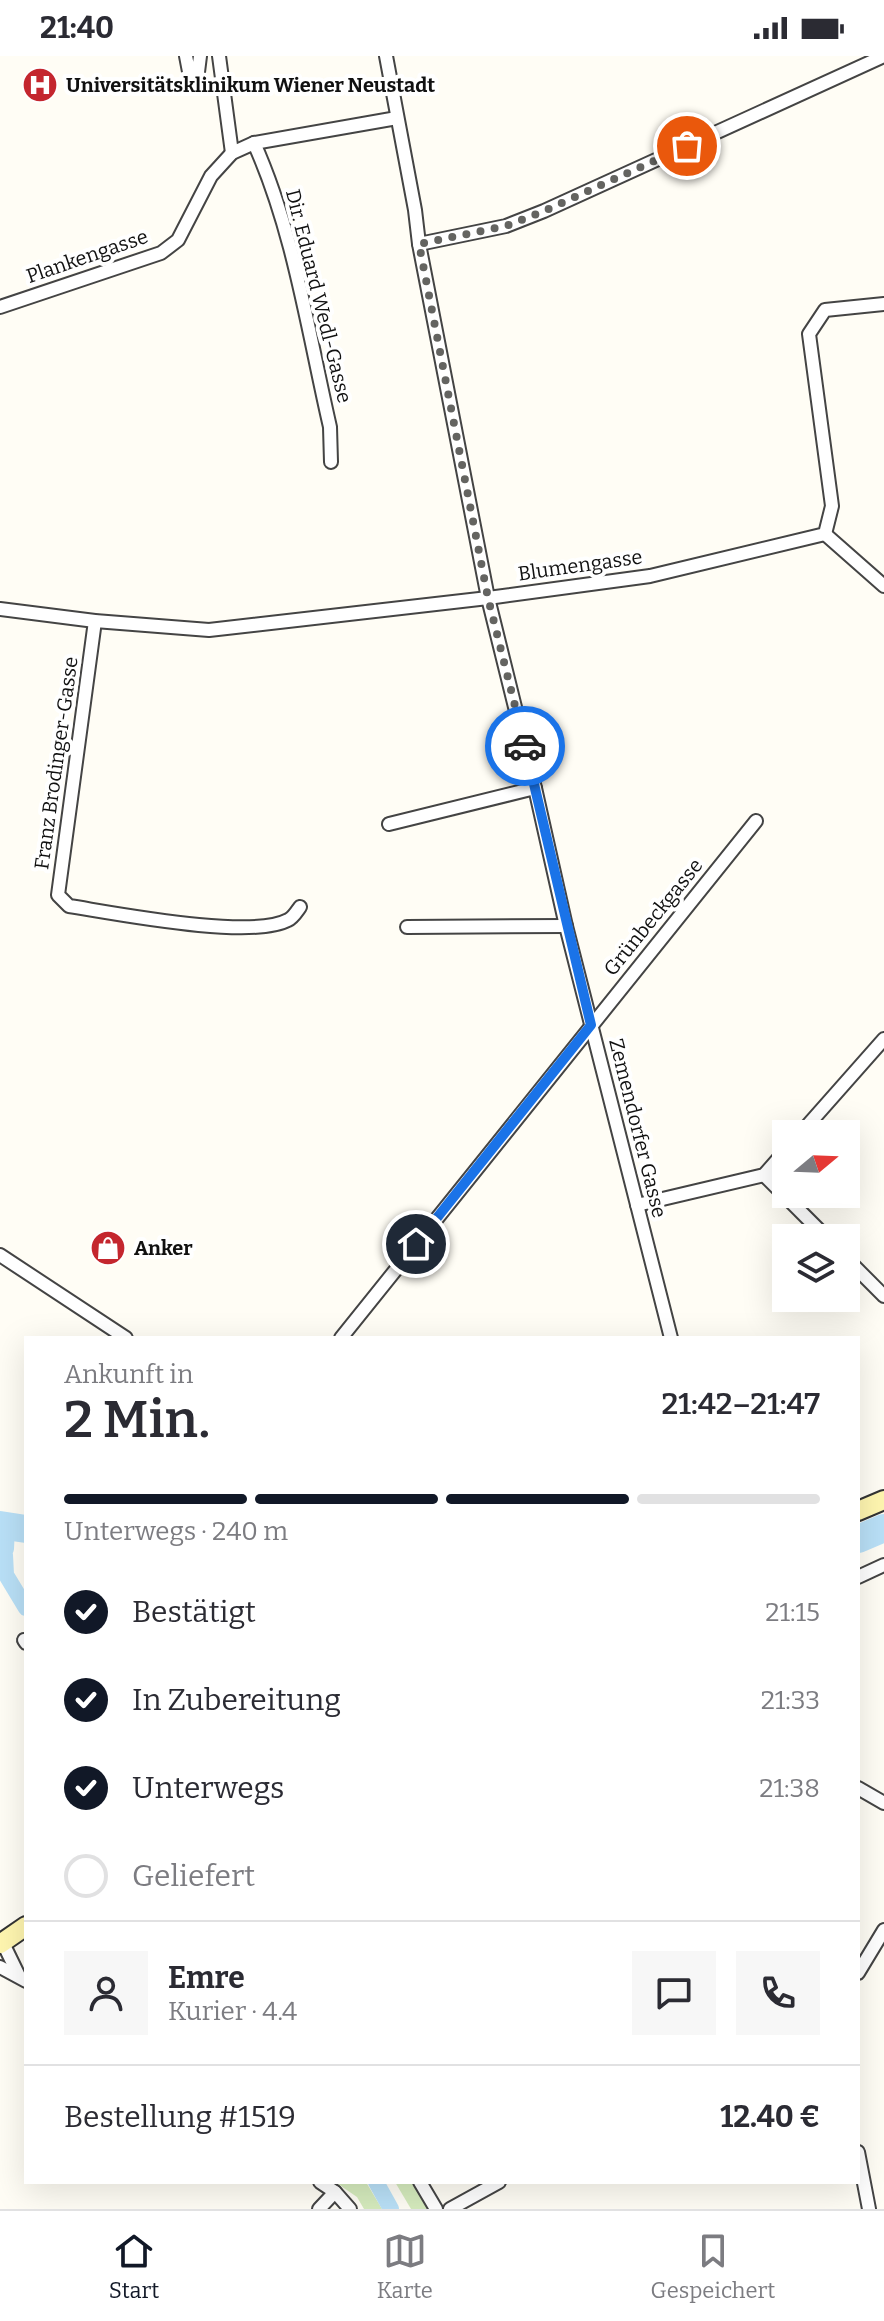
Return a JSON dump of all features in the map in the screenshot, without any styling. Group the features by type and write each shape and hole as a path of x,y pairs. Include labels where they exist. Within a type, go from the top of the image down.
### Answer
{"street":[{"path":"186,56 191,82 198,72 200,56"},
{"path":"219,56 232,153"},
{"name":"Zemendorfer Gasse","path":"386,56 488,598 566,926 670,1336"},
{"path":"419,244 506,226 544,211 882,61"},
{"name":"Plankengasse","path":"0,307 161,253 178,240 211,176 232,153 254,143 397,118"},
{"name":"Dir. Eduard Wedl-Gasse","path":"254,143 269,176 281,215 330,427 331,462"},
{"path":"884,304 825,310 809,334 832,506 825,534 884,586"},
{"name":"Blumengasse","path":"0,609 95,621 209,630 650,576 825,534"},
{"name":"Franz Brodinger-Gasse","path":"95,621 58,895 69,906 180,923 263,928 291,920 300,907"},
{"path":"389,824 535,788"},
{"name":"Grünbeckgasse","path":"343,1336 756,821"},
{"path":"407,927 566,926"},
{"path":"812,1120 884,1039"},
{"path":"637,1205 764,1175 772,1166"},
{"path":"764,1175 813,1224"},
{"path":"0,1255 123,1336"},
{"path":"860,1272 884,1296"},
{"path":"860,1510 884,1500"},
{"path":"860,1576 884,1565"},
{"path":"860,1789 884,1803"},
{"path":"22,1978 1,1942 24,1927"},
{"path":"860,1970 884,1930"},
{"path":"0,1967 22,1978"},
{"path":"860,2162 869,2209"},
{"path":"323,2184 350,2209"},
{"path":"421,2184 436,2209"},
{"path":"450,2209 495,2184"},
{"path":"319,2209 335,2192"}],"green space":[{"path":"338,2184 367,2184 382,2209 364,2209 357,2197"},
{"path":"396,2184 413,2184 427,2209 411,2209"}],"waterway":[{"path":"0,1525 24,1529"},
{"path":"6,1549 7,1526"},
{"path":"860,1538 884,1528"},
{"path":"5,1555 6,1575 24,1605"},
{"path":"377,2184 391,2209"}],"way so far":[{"path":"525,746 488,598 419,244 506,226 687,146"}],"place":[{"name":"Universitätsklinikum Wiener Neustadt","path":"40,85"},
{"name":"Anker","path":"108,1248"}],"route":[{"path":"416,1244 591,1025 525,746"}]}
